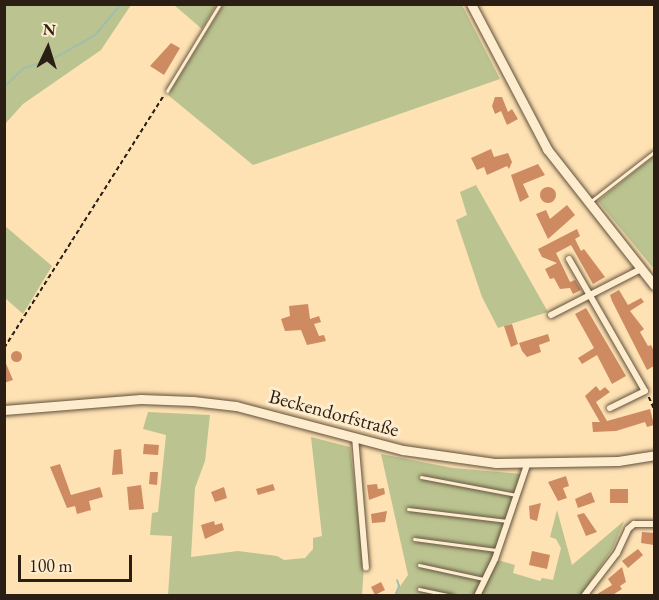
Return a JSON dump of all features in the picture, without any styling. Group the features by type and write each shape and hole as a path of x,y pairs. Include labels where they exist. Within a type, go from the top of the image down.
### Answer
{"street":[{"path":"471,4 547,149 587,204 654,285"},
{"path":"569,259 592,294 645,391 610,408"},
{"path":"551,315 641,269"},
{"name":"Beckendorfstraße","path":"4,410 141,399 193,400 236,406 355,437 452,458 527,465 654,455"},
{"path":"355,437 366,568"},
{"path":"477,596 498,550 527,465"},
{"path":"584,596 617,553 628,529 634,525 654,524"}],"lane":[{"path":"167,91 220,4"},
{"path":"587,204 654,152"},
{"path":"421,477 518,495"},
{"path":"408,509 509,521"},
{"path":"414,539 498,550"},
{"path":"419,565 485,579"},
{"path":"419,588 452,596"}],"path":[{"path":"4,348 167,91"},
{"path":"645,391 654,409"}],"green space":[{"path":"4,5 131,5 101,50 23,104 5,124"},
{"path":"174,5 216,5 202,29"},
{"path":"223,5 462,5 500,79 253,165 168,95"},
{"path":"654,156 654,269 598,201"},
{"path":"476,185 548,312 498,328 482,297 456,220 467,215 460,192"},
{"path":"5,226 52,266 23,314 5,298"},
{"path":"148,412 210,415 205,461 195,488 191,557 238,551 277,556 284,560 305,558 313,549 313,538 322,536 311,437 350,447 364,566 362,595 168,595 172,536 150,535 152,513 158,512 166,435 143,429"},
{"path":"381,454 453,468 521,474 493,559 475,595 394,595 408,575"},
{"path":"557,510 572,565 624,521 613,548 581,595 480,596 497,560 515,565 513,573 540,581 542,578 553,580 561,548 556,539 550,537"}],"building":[{"path":"171,43 180,48 164,75 150,66"},
{"path":"495,97 502,97 508,112 512,109 518,119 507,125 501,111 495,114 492,106"},
{"path":"491,149 494,157 508,153 512,162 509,169 507,166 487,175 484,167 477,170 471,158"},
{"path":"538,164 545,175 523,184 529,197 520,202 511,175"},
{"path":"545,187 551,187 556,195 554,201 545,203 540,198 540,192"},
{"path":"567,205 575,215 548,239 536,214 546,210 550,219"},
{"path":"577,229 580,236 575,239 581,251 584,249 605,277 593,284 571,245 556,253 570,282 575,280 581,290 573,294 570,288 560,289 554,278 550,279 545,269 557,263 542,257 538,249"},
{"path":"619,290 628,305 641,298 644,302 630,311 644,329 640,332 648,346 651,345 654,351 654,366 647,370 612,301 610,295"},
{"path":"308,304 310,319 319,316 321,322 314,324 319,336 324,335 326,341 307,345 301,330 285,331 281,319 290,316 289,306"},
{"path":"586,308 626,376 612,384 597,355 582,364 578,358 594,348 575,314"},
{"path":"512,324 518,344 511,347 504,326"},
{"path":"548,334 550,341 539,345 541,352 527,357 519,343"},
{"path":"16,351 20,352 20,360 16,361 12,360 11,356 12,352"},
{"path":"4,359 13,380 4,383"},
{"path":"596,386 600,391 605,387 610,392 596,402 607,421 650,409 654,425 647,427 645,422 616,431 593,432 592,422 600,422 585,396"},
{"path":"144,444 159,445 158,455 143,454"},
{"path":"121,449 123,474 112,475 114,450"},
{"path":"60,464 71,495 100,487 103,497 89,501 91,510 77,514 75,506 67,508 50,467"},
{"path":"150,472 158,472 157,485 149,484"},
{"path":"566,476 569,486 563,488 567,498 558,501 548,482"},
{"path":"273,484 275,490 258,495 256,489"},
{"path":"377,484 378,489 384,488 385,494 369,500 367,485"},
{"path":"141,485 144,509 129,510 127,487"},
{"path":"224,487 227,498 215,502 211,492"},
{"path":"610,489 628,489 628,503 610,503"},
{"path":"591,492 595,502 578,508 575,499"},
{"path":"541,503 537,521 530,519 529,506"},
{"path":"387,511 385,522 372,523 371,514"},
{"path":"584,513 597,532 586,536 577,515"},
{"path":"214,521 215,525 222,523 224,530 205,539 201,525"},
{"path":"642,532 654,533 654,545 641,543"},
{"path":"638,549 643,555 628,568 622,561"},
{"path":"532,551 550,555 547,569 529,565"},
{"path":"622,567 626,582 620,586 622,589 611,596 594,596 612,585 608,579"},
{"path":"381,582 385,590 375,595 371,587"}],"waterway":[{"path":"4,87 24,68 51,60 95,35 121,4"},
{"path":"395,596 399,586 397,580"}]}
